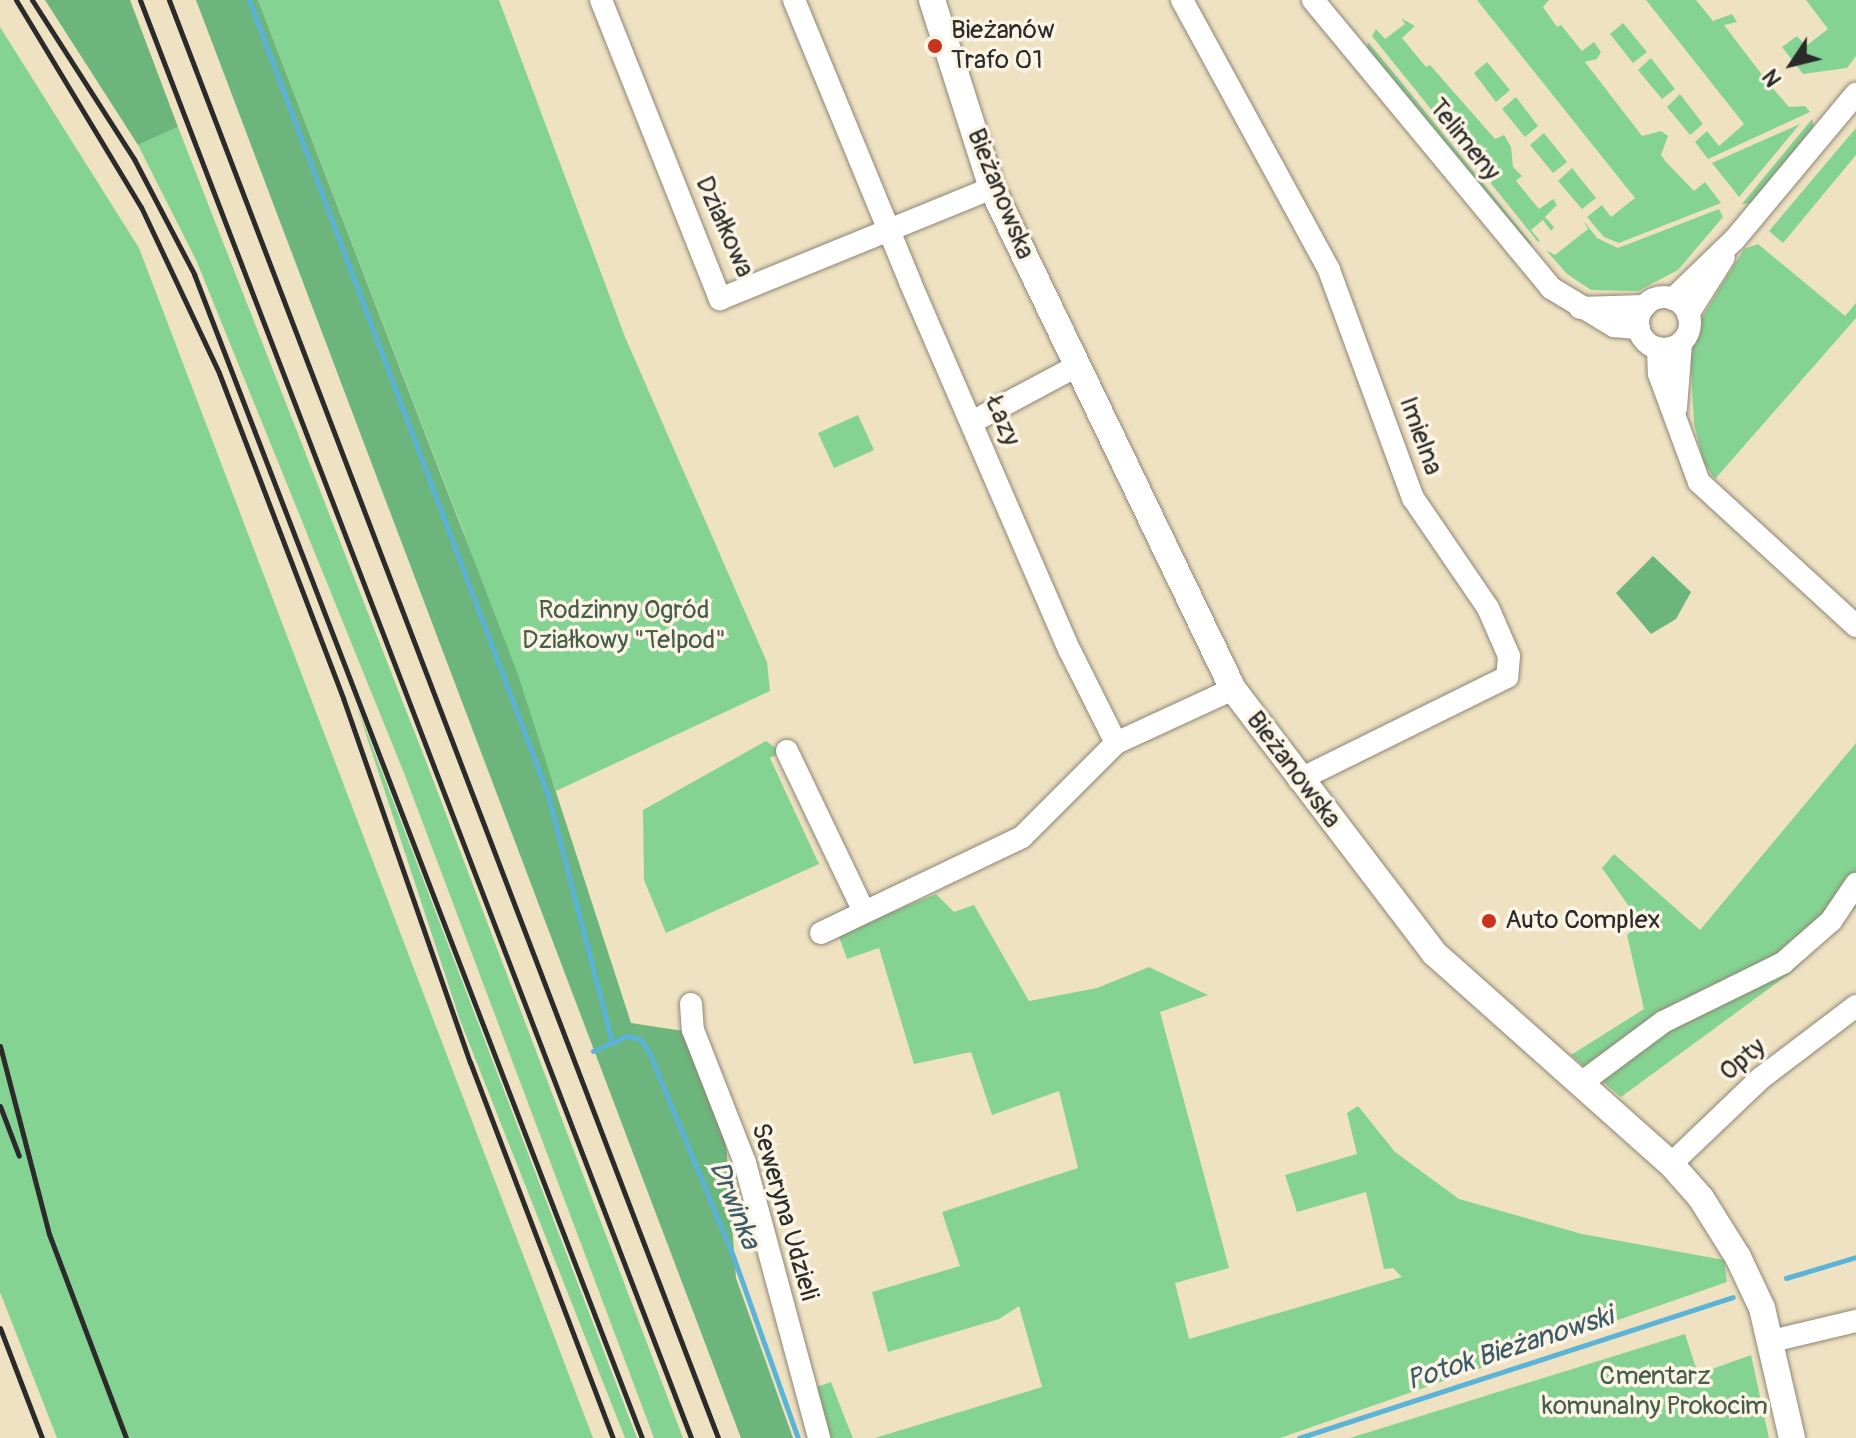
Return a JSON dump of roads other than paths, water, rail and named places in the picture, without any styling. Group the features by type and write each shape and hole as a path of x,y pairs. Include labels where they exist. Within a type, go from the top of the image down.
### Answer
{"street":[{"name":"Działkowa","path":"601,0 720,299 890,233 992,188"},
{"name":"Łazy","path":"794,0 890,233 1116,743"},
{"name":"Bieżanowska","path":"932,0 992,188 1075,367 1233,689 1299,780 1434,953 1671,1164 1733,1248 1772,1341 1792,1438"},
{"name":"Imielna","path":"1182,0 1329,270 1413,498 1488,608 1509,656 1507,677 1299,780"},
{"name":"Telimeny","path":"1313,0 1526,261 1579,308 1614,326 1639,328"},
{"path":"1579,308 1680,306 1704,295 1729,245 1856,94"},
{"path":"1645,306 1639,328 1658,349 1659,374 1676,413 1684,453 1699,482 1856,626"},
{"path":"1676,413 1681,343 1690,324 1680,306"},
{"path":"1658,349 1681,343"},
{"path":"972,422 1075,367"},
{"path":"821,933 1022,837 1116,743 1233,689"},
{"path":"787,751 864,912"},
{"path":"1581,1083 1663,1022 1783,963 1831,921 1856,884"},
{"name":"Seweryna Udzieli","path":"691,1004 693,1030 745,1163 819,1438"},
{"name":"Opty","path":"1671,1164 1761,1078 1856,1006"},
{"path":"1772,1341 1856,1321"}],"waterway":[{"path":"249,0 548,795 612,1042"},
{"name":"Drwinka","path":"593,1051 627,1036 640,1039 649,1052 732,1253 798,1438"},
{"name":"Potok Bieżanowski","path":"1786,1278 1856,1257"},
{"name":"Potok Bieżanowski","path":"1299,1438 1733,1297"}],"railway":[{"path":"16,0 141,207 219,373 343,698 470,1062 613,1438"},
{"path":"32,0 134,159 194,274 642,1438"},
{"path":"140,0 691,1438"},
{"path":"169,0 718,1438"},
{"path":"0,1046 49,1234 126,1438"},
{"path":"0,1106 19,1156"},
{"path":"0,1328 42,1438"}],"place":[{"name":"Bieżanów Trafo 01","path":"935,46"},
{"name":"Auto Complex","path":"1489,921"}],"park label":[{"name":"Rodzinny Ogród Działkowy \"Telpod\"","path":"624,626"},
{"name":"Cmentarz komunalny Prokocim","path":"1655,1392"}]}
